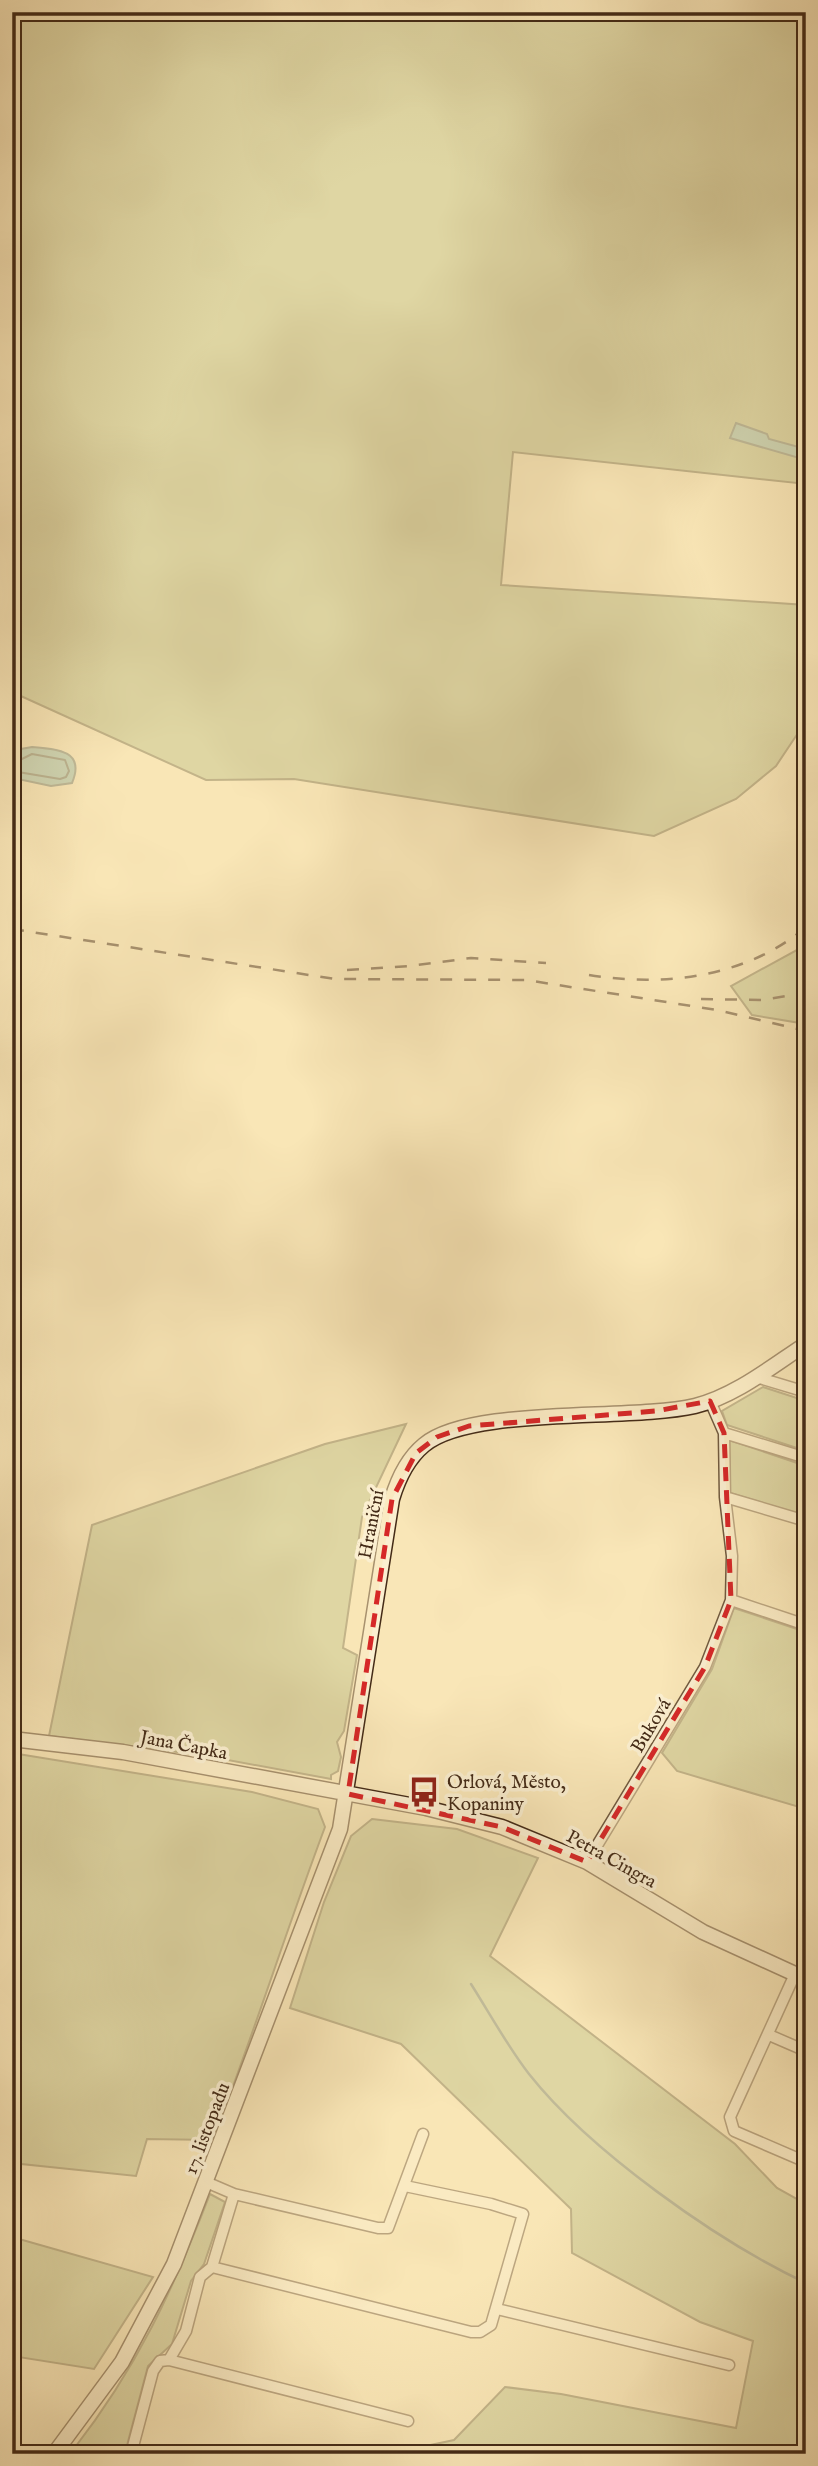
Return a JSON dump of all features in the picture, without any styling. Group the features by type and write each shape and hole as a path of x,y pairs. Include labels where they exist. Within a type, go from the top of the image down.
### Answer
{"main road":[{"name":"Hraniční","path":"348,1794 392,1499 401,1474 416,1453 437,1437 469,1426 656,1411 710,1401 757,1377 806,1344"},
{"name":"Jana Čapka","path":"12,1739 122,1752 348,1794"},
{"name":"Petra Cingra","path":"348,1794 502,1827 587,1862 703,1931 800,1976"},
{"name":"17. listopadu","path":"62,2451 143,2326 174,2264 340,1829 348,1794"}],"street":[{"path":"757,1377 806,1392"},
{"name":"Buková","path":"587,1862 705,1667 731,1600 732,1556 725,1497 724,1433 710,1401"},
{"path":"724,1433 806,1458"},
{"path":"725,1497 806,1521"},
{"path":"731,1600 806,1625"},
{"path":"800,1976 730,2117 734,2131 806,2162"},
{"path":"769,2035 806,2051"},
{"path":"206,2182 234,2194 378,2228 388,2228 423,2134"},
{"path":"212,2267 471,2332 491,2325 523,2214 491,2204 405,2186"},
{"path":"169,2360 186,2331 200,2277 212,2267 234,2194"},
{"path":"497,2309 729,2365"},
{"path":"131,2454 153,2371 160,2361 169,2360 408,2421"}],"highlighted area":[{"path":"710,1401 724,1433 731,1600 705,1667 587,1862 502,1827 348,1794 392,1499 416,1453 437,1437 469,1426 656,1411"}],"green space":[{"path":"12,12 806,12 806,484 513,452 501,585 806,605 804,724 776,766 736,799 654,836 294,779 206,780 12,692"},
{"path":"806,945 806,1024 752,1015 731,986"},
{"path":"763,1387 806,1401 806,1451 727,1425 722,1411"},
{"path":"406,1424 362,1517 343,1648 357,1655 344,1731 337,1742 341,1757 338,1771 331,1775 331,1779 201,1755 49,1736 92,1525 325,1444"},
{"path":"729,1440 806,1466 806,1516 730,1493"},
{"path":"734,1608 806,1632 806,1809 677,1771 662,1753 712,1669"},
{"path":"12,1753 252,1792 318,1809 325,1827 213,2140 147,2139 136,2176 12,2163"},
{"path":"372,1819 457,1829 538,1858 490,1956 735,2144 777,2188 806,2204 806,2454 388,2454 454,2440 505,2387 561,2394 736,2428 753,2341 700,2322 572,2253 571,2209 401,2044 290,2008 324,1902 351,1836"},
{"path":"210,2194 225,2202 204,2264 191,2281 172,2344 148,2366 125,2453 79,2454 73,2450 116,2389 152,2327"},
{"path":"12,2237 153,2277 94,2369 12,2356"}],"water":[{"path":"736,423 767,434 769,439 806,449 806,460 730,438"},
{"path":"32,747 59,751 72,758 75,772 72,783 51,786 13,778 13,760 21,749"}],"waterway":[{"path":"471,1984 529,2074 586,2133 620,2163 695,2219 806,2283"}],"railway":[{"path":"589,975 646,980 703,975 757,958 806,927"},
{"path":"12,929 335,979 526,980 717,1010 806,1031"},
{"path":"347,970 471,958 546,963"},
{"path":"701,999 762,1000 805,993"}],"place":[{"name":"Orlová, Město, Kopaniny","path":"424,1792"}]}
